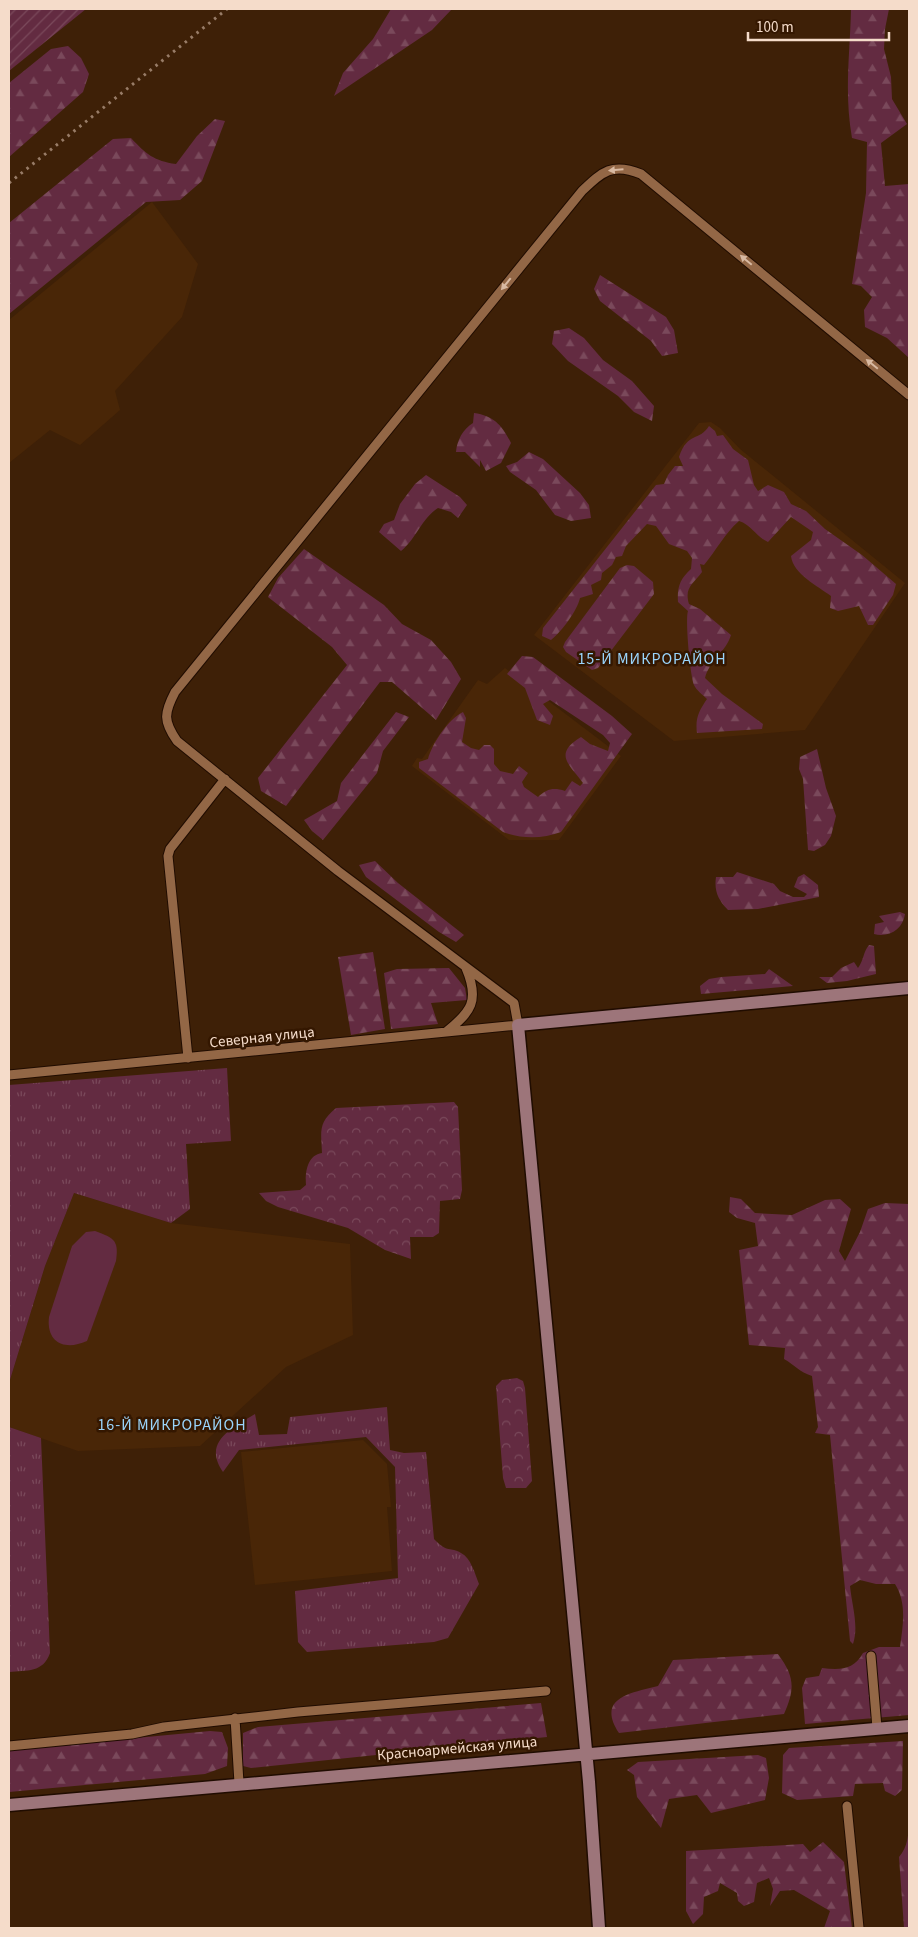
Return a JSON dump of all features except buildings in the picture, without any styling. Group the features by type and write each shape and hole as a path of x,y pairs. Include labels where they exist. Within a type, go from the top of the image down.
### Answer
{"street":[{"path":"599,1928 586,1753 518,1025 514,1003 338,871 196,757 177,741 168,728 166,710 174,692 575,199 601,172 622,168 641,174 909,394"},
{"path":"188,1058 168,856 170,850 225,779"},
{"path":"446,1032 469,1011 473,1002 472,981 466,968"},
{"path":"518,1025 909,988"},
{"name":"Северная улица","path":"9,1075 518,1025"},
{"path":"871,1656 877,1728"},
{"path":"9,1746 132,1734 164,1727 235,1718 546,1691"},
{"path":"235,1718 239,1783"},
{"name":"Красноармейская улица","path":"9,1805 239,1783 909,1726"},
{"path":"847,1806 859,1928"}],"shaded area":[{"path":"152,202 198,264 182,317 115,391 120,410 80,445 50,430 9,463 9,320"},
{"path":"711,422 720,428 740,449 905,583 805,730 674,741 534,635 699,423"},
{"path":"505,668 621,756 559,840 509,840 412,766 417,758 422,759 478,680 487,684"},
{"path":"74,1193 171,1223 350,1244 353,1335 286,1367 200,1446 78,1451 9,1427 9,1383 45,1266"},
{"path":"363,1440 387,1464 391,1507 387,1507 392,1571 255,1585 241,1452"}],"green space":[{"path":"9,9 86,9 9,71"},
{"path":"391,9 452,9 432,30 334,96 343,73 373,39"},
{"path":"851,9 889,9 884,49 891,77 892,99 907,124 881,143 885,186 909,184 909,358 887,338 865,327 864,310 872,297 861,286 852,284 866,193 867,142 852,138 848,105"},
{"path":"68,46 81,58 89,74 83,92 9,157 9,83 51,49"},
{"path":"215,119 225,121 202,181 180,200 146,202 9,314 9,223 113,139 131,138 151,156 176,164 197,136"},
{"path":"600,275 666,317 674,330 678,353 662,356 651,341 600,301 594,289"},
{"path":"569,328 584,338 603,360 632,381 654,406 652,421 634,412 618,396 568,361 552,344 554,331"},
{"path":"474,413 487,416 497,422 511,443 501,463 486,471 480,460 480,467 465,452 456,452 461,435 473,423"},
{"path":"709,426 715,431 717,436 723,435 733,449 748,460 754,485 758,491 768,485 784,492 791,504 806,511 825,529 862,555 896,584 893,595 873,625 868,625 859,606 838,611 830,608 831,596 807,579 796,568 791,556 811,540 813,532 791,517 768,542 739,521 734,526 704,565 700,564 702,572 690,586 688,599 689,604 700,609 731,635 729,641 710,666 705,678 722,694 763,724 762,729 697,733 698,715 707,699 694,685 688,647 688,611 678,602 680,584 684,576 691,569 692,558 687,551 669,544 656,526 647,524 626,546 622,556 616,557 612,565 602,573 601,580 591,585 593,594 580,598 572,615 551,640 542,636 543,628 656,485 664,484 675,466 683,466 679,457 686,443 701,434"},
{"path":"529,452 543,459 580,493 589,505 591,518 571,521 555,515 536,490 510,472 506,466 517,462"},
{"path":"426,475 460,497 467,505 458,518 451,512 438,508 432,512 411,541 401,551 379,532 384,524 394,520 400,504 415,484"},
{"path":"304,549 384,605 402,624 431,640 451,662 461,679 436,720 392,682 380,682 286,806 261,791 258,778 347,665 332,647 268,597 278,578"},
{"path":"627,565 634,566 653,582 654,594 598,668 592,670 566,652 563,647 620,568"},
{"path":"522,656 533,657 612,716 632,734 561,832 539,837 517,836 503,832 419,768 419,762 428,759 437,739 446,726 463,712 466,718 462,742 471,748 479,750 484,745 490,745 494,749 494,764 500,771 513,774 519,766 528,773 522,782 524,787 538,797 550,790 565,791 572,781 580,786 583,783 566,759 566,754 572,743 581,737 590,744 608,751 610,743 603,735 550,700 543,704 553,716 550,725 537,720 525,688 507,674"},
{"path":"396,712 409,717 383,751 377,773 323,840 312,831 304,820 337,801 341,783"},
{"path":"817,749 826,788 836,816 831,836 825,845 814,851 808,850 803,779 799,769 800,757"},
{"path":"375,861 398,883 464,935 456,942 439,932 366,877 359,865"},
{"path":"737,872 774,884 780,891 793,897 804,897 807,894 794,887 798,877 804,874 818,885 819,897 758,909 728,910 718,895 716,877 733,877"},
{"path":"900,912 905,914 898,928 885,935 874,934 875,924 884,922 879,916"},
{"path":"869,945 874,946 876,974 847,981 827,983 819,977 832,977 841,968 854,962 858,968"},
{"path":"373,952 385,1029 351,1035 338,957"},
{"path":"449,968 465,988 467,1000 431,1003 438,1024 391,1029 384,973 397,969"},
{"path":"769,969 793,986 701,994 700,986 709,979 765,974"},
{"path":"227,1068 231,1141 186,1144 190,1209 171,1223 74,1193 45,1266 9,1383 9,1085"},
{"path":"454,1102 458,1107 462,1190 460,1199 440,1201 439,1233 433,1237 410,1237 411,1259 385,1250 348,1228 278,1207 266,1201 259,1193 300,1190 306,1185 306,1175 310,1161 317,1154 322,1153 321,1133 323,1123 336,1108"},
{"path":"730,1197 741,1199 755,1213 792,1215 825,1200 840,1199 851,1209 839,1251 845,1261 860,1232 868,1209 885,1203 909,1204 909,1715 805,1724 802,1688 806,1678 819,1676 822,1668 841,1669 851,1666 863,1653 879,1647 900,1647 903,1606 895,1584 876,1584 860,1580 850,1586 855,1637 853,1644 850,1641 830,1435 815,1433 818,1427 812,1376 784,1359 785,1348 749,1345 739,1250 758,1246 755,1223 737,1218 729,1212"},
{"path":"95,1231 114,1241 117,1248 116,1261 87,1341 79,1344 65,1345 54,1339 49,1326 49,1317 72,1246 86,1232"},
{"path":"517,1378 523,1381 525,1388 532,1481 526,1488 506,1488 503,1478 496,1386 502,1380"},
{"path":"387,1407 390,1450 404,1453 426,1452 434,1539 443,1547 464,1555 472,1567 479,1584 448,1638 434,1642 307,1652 298,1642 295,1591 398,1578 395,1467 366,1437 239,1450 223,1472 217,1461 216,1452 218,1444 229,1431 255,1414 259,1435 287,1434 290,1417"},
{"path":"9,1427 41,1438 50,1653 39,1667 9,1672"},
{"path":"778,1654 788,1670 791,1683 790,1697 784,1714 619,1733 613,1721 611,1712 619,1699 637,1691 658,1686 673,1660"},
{"path":"541,1703 547,1737 251,1768 243,1766 243,1733 258,1727"},
{"path":"210,1731 222,1732 228,1748 227,1766 205,1774 9,1792 9,1750"},
{"path":"903,1741 902,1790 895,1796 885,1791 883,1783 855,1784 853,1796 797,1800 782,1793 783,1755 789,1748"},
{"path":"758,1755 766,1758 769,1778 765,1800 711,1813 697,1795 669,1799 661,1828 637,1797 634,1775 627,1770 638,1762"},
{"path":"909,1824 909,1928 904,1928 899,1857 908,1838"},
{"path":"823,1842 844,1862 852,1928 824,1928 830,1911 794,1890 780,1891 770,1906 773,1889 769,1878 757,1883 754,1902 744,1906 738,1901 737,1893 720,1883 718,1891 704,1897 703,1914 693,1924 686,1911 686,1851 803,1844 810,1852"}],"railway":[{"path":"9,183 227,9"}],"district":[{"name":"15-Й МИКРОРАЙОН","path":"652,658"},
{"name":"16-Й МИКРОРАЙОН","path":"172,1424"}]}
